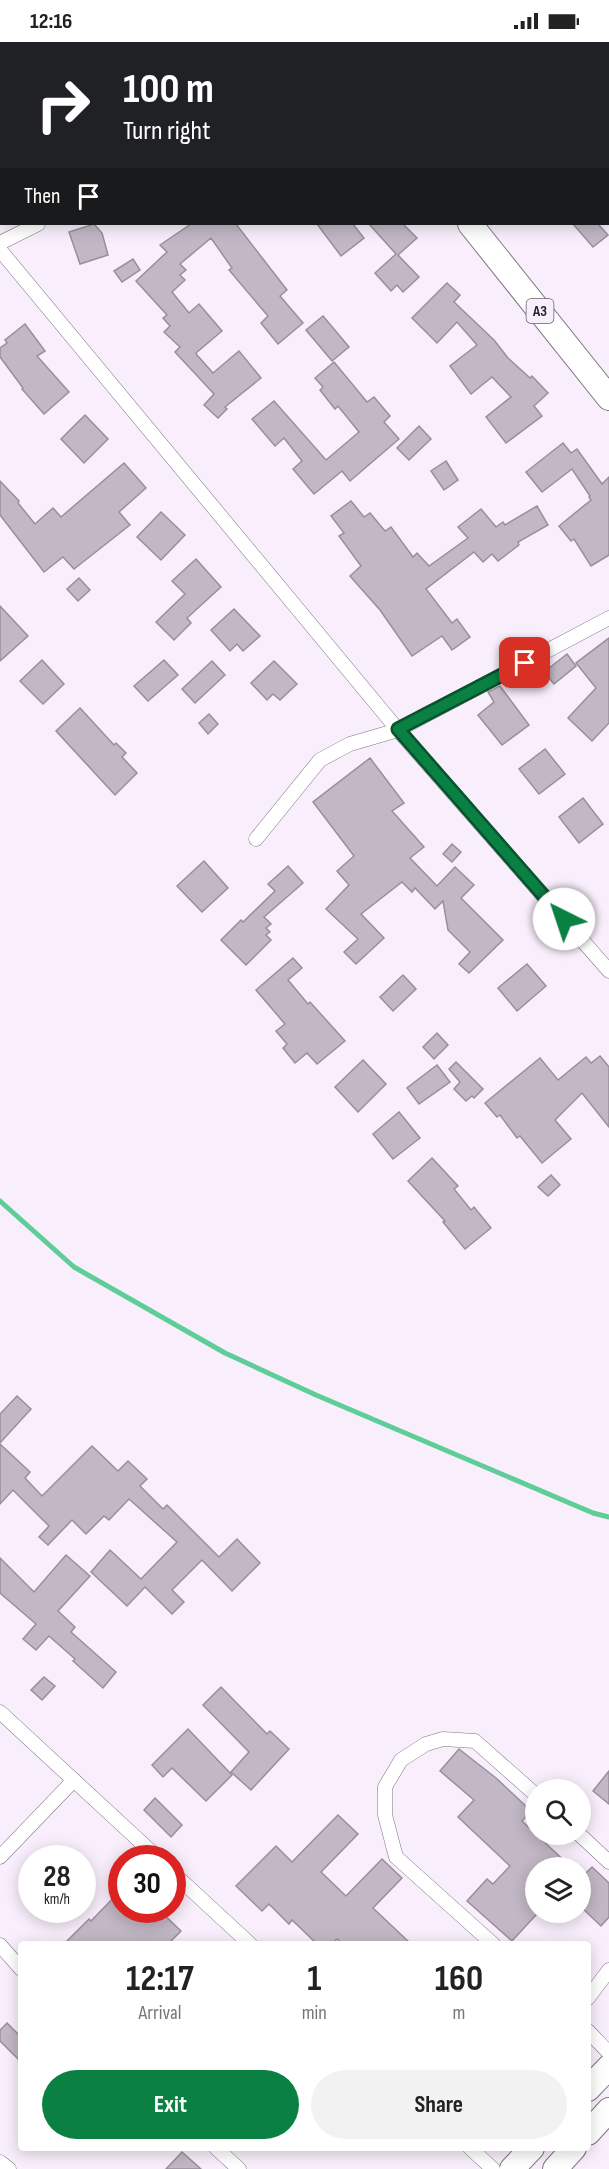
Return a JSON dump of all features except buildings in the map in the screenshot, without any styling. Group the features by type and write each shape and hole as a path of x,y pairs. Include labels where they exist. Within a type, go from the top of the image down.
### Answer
{"highway":[{"name":"A3","path":"471,225 609,398"},
{"path":"591,2086 609,2067"},
{"path":"591,2130 609,2110"},
{"path":"512,2169 529,2151"},
{"path":"555,2169 571,2151"}],"street":[{"path":"0,243 36,225"},
{"path":"0,250 398,729 609,971"},
{"path":"256,839 320,760 350,744 398,729 609,618"},
{"path":"0,1712 144,1845"},
{"path":"490,1941 396,1857 385,1815 385,1787 401,1760 426,1744 443,1739 475,1741 525,1785"},
{"path":"0,1857 74,1780"},
{"path":"591,1845 609,1862"},
{"path":"186,1885 247,1941"},
{"path":"0,1946 18,1967"},
{"path":"591,1994 609,1970"},
{"path":"591,2034 609,2053"},
{"path":"219,2151 239,2169"},
{"path":"473,2151 493,2169"},
{"path":"0,2162 9,2169"}],"waterway":[{"path":"0,1201 74,1267 225,1353 316,1395 593,1513 609,1517"}],"route":[{"path":"525,663 398,729 564,919"}]}
